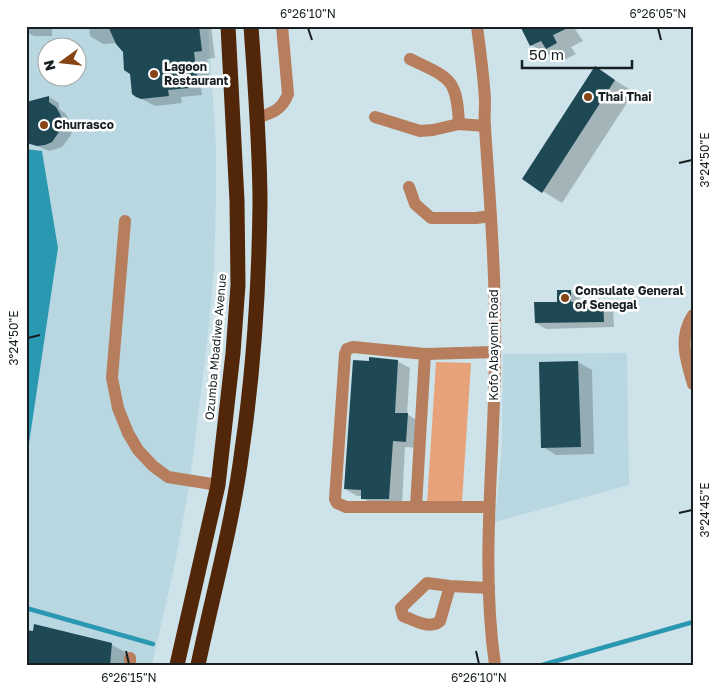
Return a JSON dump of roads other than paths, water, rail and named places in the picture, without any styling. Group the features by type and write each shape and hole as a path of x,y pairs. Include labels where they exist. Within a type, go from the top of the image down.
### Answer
{"highway":[{"name":"Ozumba Mbadiwe Avenue","path":"177,665 218,485 233,353 238,285 238,201 228,26"},
{"path":"198,665 230,517 242,451 253,356 260,220 257,118 251,26"}],"street":[{"path":"257,118 278,111 288,94 282,26"},
{"name":"Kofo Abayomi Road","path":"477,26 485,100 495,295 495,352 488,507 489,588 495,665"},
{"path":"410,59 447,78 455,88 458,100 459,124"},
{"path":"375,116 420,131 459,124 485,126"},
{"path":"409,187 415,204 431,218 491,216"},
{"path":"125,221 112,378 118,408 128,433 138,450 153,466 168,477 218,485"},
{"path":"693,315 683,341 693,384"},
{"path":"488,507 346,507 337,503 335,499 345,354 347,349 352,347 425,354 495,352"},
{"path":"416,506 425,354"},
{"path":"450,586 489,588"}],"water":[{"path":"26,149 42,151 58,248 26,464"}],"waterway":[{"path":"26,608 153,644"},
{"path":"542,665 693,622"}],"place":[{"name":"Lagoon Restaurant","path":"154,74"},
{"name":"Thai Thai","path":"588,97"},
{"name":"Churrasco","path":"44,125"},
{"name":"Consulate General of Senegal","path":"565,298"}]}
